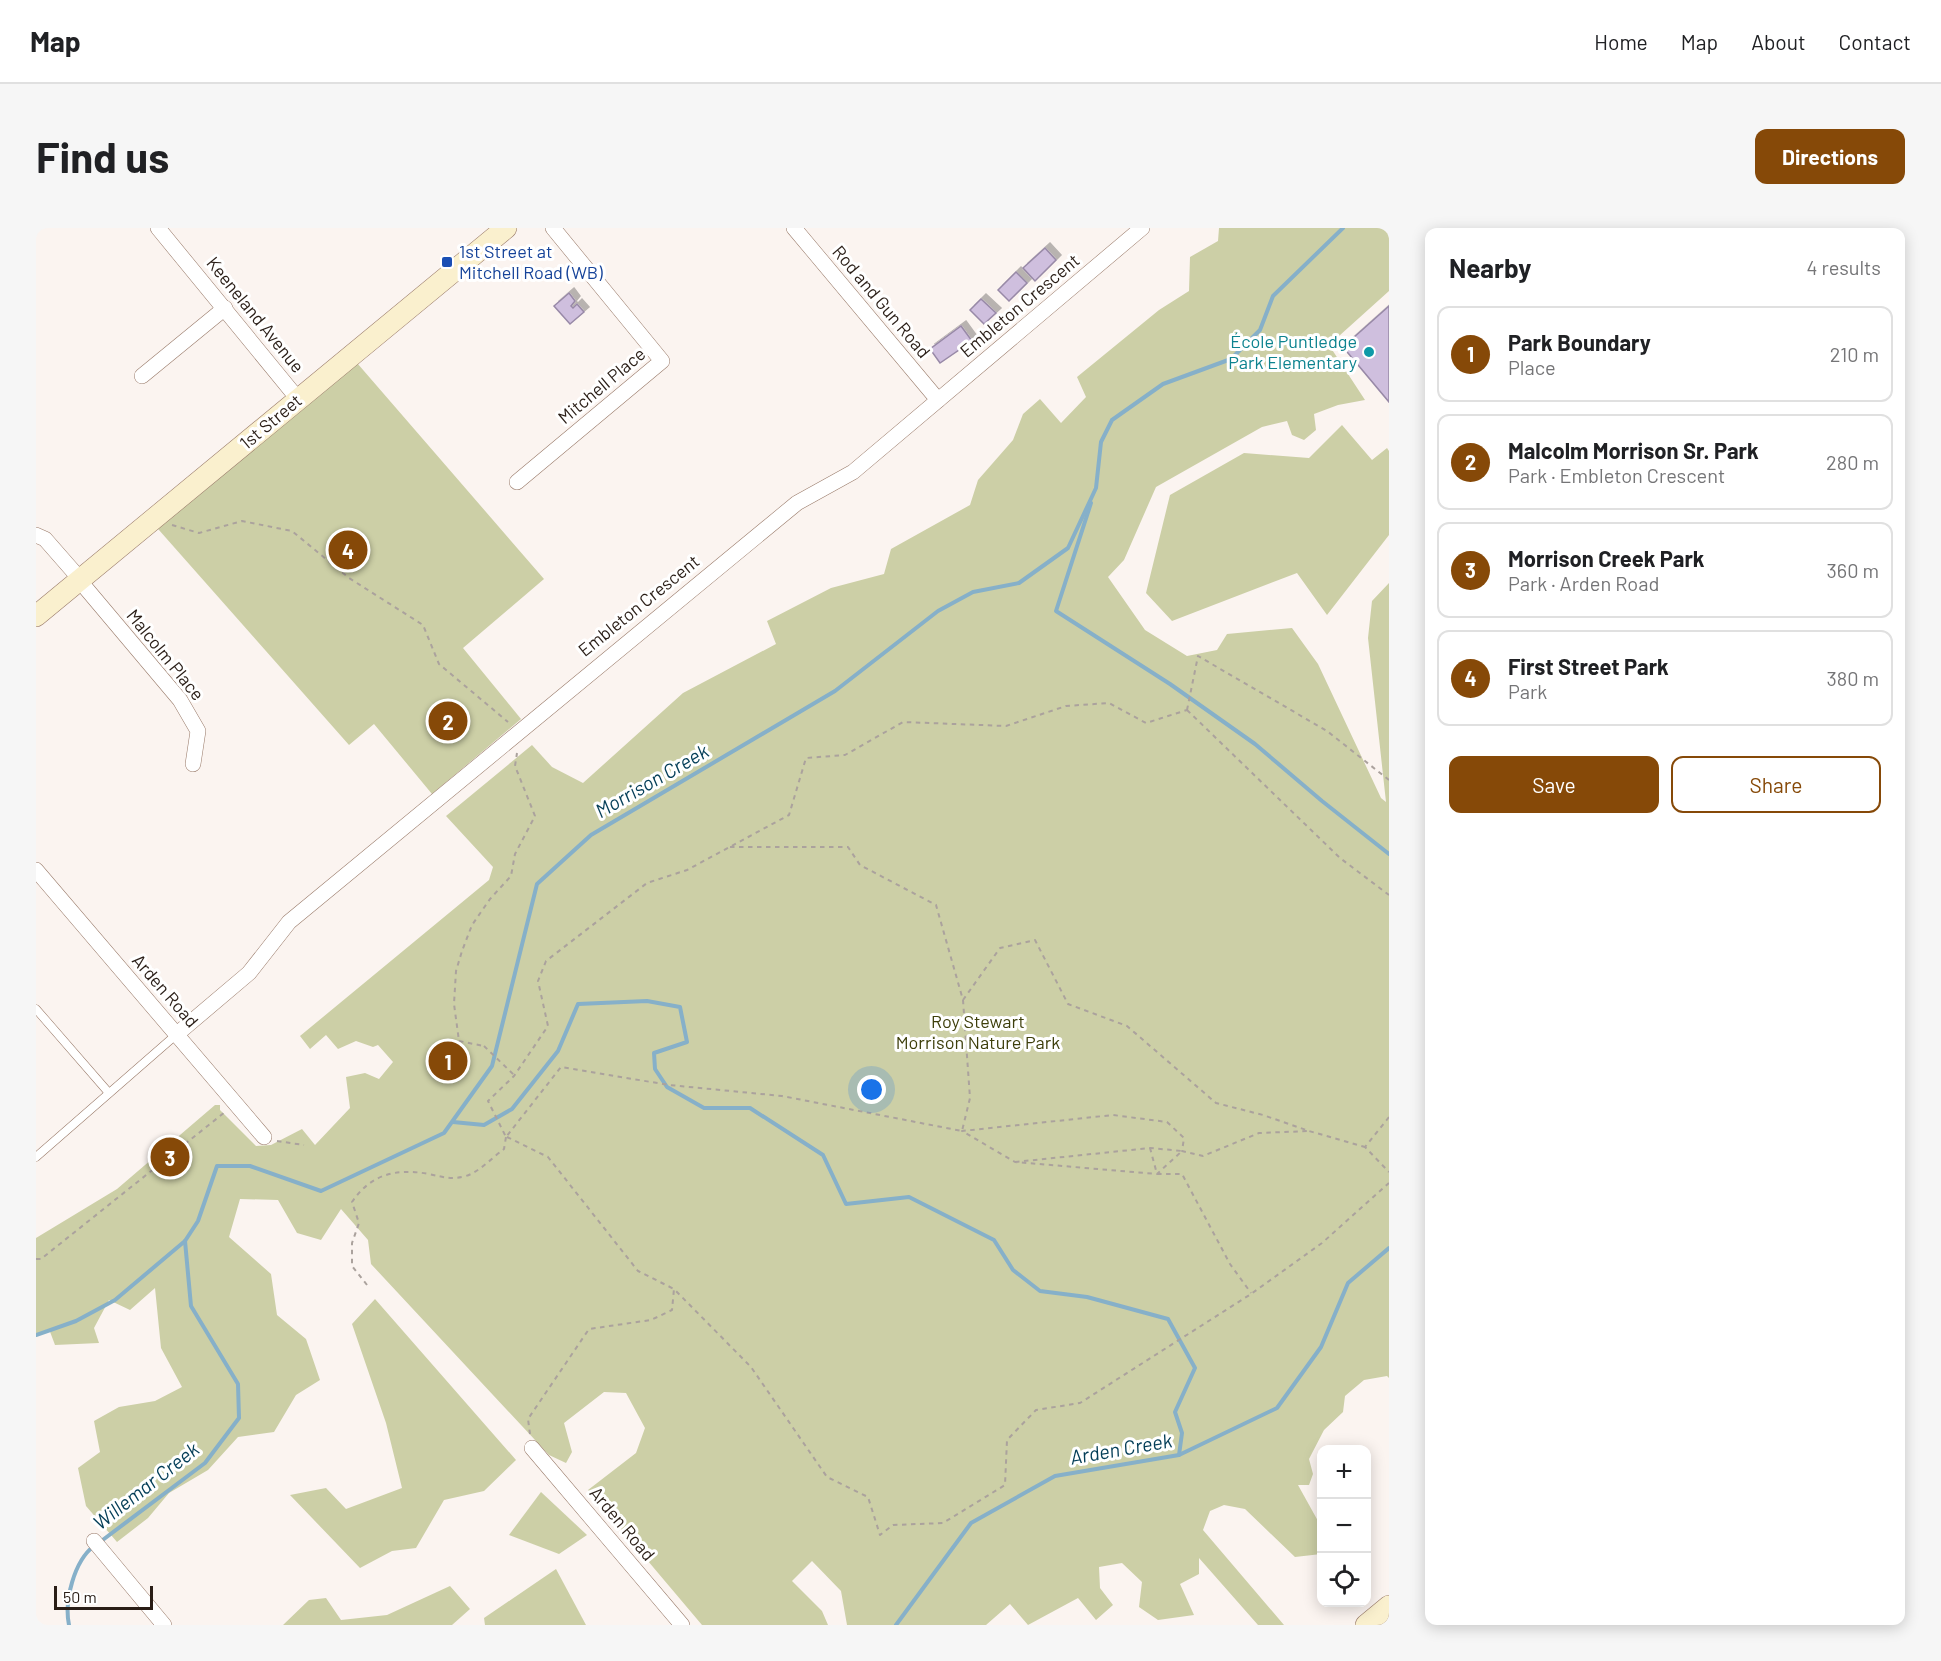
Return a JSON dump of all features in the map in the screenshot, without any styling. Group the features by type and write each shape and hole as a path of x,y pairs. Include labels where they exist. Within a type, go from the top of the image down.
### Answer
{"street":[{"name":"Keeneland Avenue","path":"158,228 298,399"},
{"name":"1st Street","path":"36,616 506,228"},
{"name":"Mitchell Place","path":"517,482 662,361 553,228"},
{"name":"Rod and Gun Road","path":"794,228 938,400"},
{"name":"Embleton Crescent","path":"177,1034 249,973 289,922 797,503 853,472 1142,228"},
{"path":"141,376 225,308"},
{"name":"Malcolm Place","path":"36,535 45,539 180,700 198,731 193,764"},
{"name":"Arden Road","path":"36,870 264,1137"},
{"name":"Arden Road","path":"532,1448 682,1625"},
{"path":"94,1541 164,1625"},
{"path":"1370,1624 1389,1606"}],"lane":[{"path":"36,1009 109,1093"},
{"path":"36,1157 177,1034"}],"path":[{"path":"152,520 199,533 242,521 292,531 349,578 423,625 439,663 519,732 515,766 535,816 515,854 511,876 490,899 472,925 462,951 456,971 454,1004 459,1041 448,1062"},
{"path":"1389,780 1327,731 1198,656 1187,710 1146,723 1108,703 1066,706 1006,726 903,722 845,755 806,758 789,815 687,870 647,883 546,961 538,981 548,1026 514,1076 488,1101 506,1137 548,1157 638,1271 674,1289 751,1367 827,1477 868,1497 880,1535 893,1525 943,1522 1005,1485 1007,1440 1036,1410 1080,1403 1172,1345 1251,1294 1322,1243 1389,1183"},
{"path":"1187,710 1340,858 1389,895"},
{"path":"730,847 848,847 860,865 936,905 963,1000 970,1098 962,1131"},
{"path":"963,1000 1000,948 1035,940 1068,1004 1127,1026 1216,1103 1263,1115 1365,1147 1389,1172"},
{"path":"459,1041 484,1046 514,1076"},
{"path":"367,1285 352,1266 352,1243 359,1223 352,1202 363,1185 383,1175 428,1174 448,1179 468,1175 504,1149 506,1137 561,1067 669,1085 782,1096 962,1131 1113,1115 1167,1122 1184,1138 1182,1151 1157,1174"},
{"path":"36,1259 40,1259 237,1103"},
{"path":"1365,1147 1389,1117"},
{"path":"962,1131 1015,1162 1182,1174 1230,1264 1251,1294"},
{"path":"1015,1162 1150,1148 1182,1151 1203,1156 1259,1133 1309,1131"},
{"path":"264,1137 304,1145"},
{"path":"1150,1148 1157,1174"},
{"path":"532,1448 528,1419 589,1329 651,1320 672,1310 674,1289"}],"green space":[{"name":"Roy Stewart Morrison Nature Park","path":"1219,228 1389,228 1389,291 1329,345 1365,400 1338,405 1314,414 1316,430 1304,440 1292,435 1287,421 1262,427 1156,487 1124,560 1108,577 1145,630 1187,656 1217,650 1227,634 1292,628 1318,664 1381,798 1386,802 1368,638 1372,601 1389,583 1389,1378 1387,1376 1364,1380 1345,1396 1343,1412 1324,1430 1309,1459 1313,1474 1309,1485 1298,1485 1317,1519 1317,1554 1295,1557 1245,1509 1224,1505 1210,1511 1203,1530 1284,1625 1258,1625 1199,1558 1199,1574 1180,1584 1194,1615 1158,1620 1139,1607 1142,1582 1122,1563 1099,1567 1100,1588 1113,1605 1096,1620 1078,1598 1028,1625 1010,1604 986,1625 847,1625 841,1591 812,1561 792,1581 822,1611 828,1625 702,1625 588,1490 636,1453 645,1428 626,1393 604,1392 564,1423 572,1452 566,1463 549,1455 371,1264 368,1240 341,1209 321,1240 297,1233 278,1200 240,1199 229,1237 271,1274 277,1315 306,1339 320,1380 296,1395 274,1432 238,1437 208,1470 169,1493 148,1518 117,1542 86,1506 78,1468 100,1452 94,1421 119,1407 155,1401 182,1387 161,1348 155,1288 130,1310 109,1300 94,1328 99,1343 55,1345 49,1329 36,1334 36,1238 117,1189 215,1105 220,1105 220,1110 256,1146 271,1145 302,1129 315,1145 350,1108 346,1077 365,1073 379,1079 393,1062 378,1045 373,1047 356,1041 338,1049 326,1035 310,1049 300,1036 489,880 493,867 446,816 532,745 552,767 583,783 683,693 776,644 767,621 831,588 884,574 891,549 970,505 978,480 1013,440 1023,414 1040,399 1061,423 1086,397 1077,377 1159,310 1189,291 1190,257 1218,241"},
{"path":"351,356 544,579 463,648 521,719 432,794 374,724 349,745 151,521"},
{"path":"1342,425 1372,460 1387,448 1389,451 1389,535 1327,615 1297,573 1172,621 1146,593 1170,495 1244,453 1309,458"},
{"path":"375,1299 516,1460 484,1491 444,1500 416,1548 392,1551 360,1568 290,1495 326,1488 346,1509 402,1488 386,1423 352,1324"},
{"path":"541,1492 587,1535 559,1554 509,1535"},
{"path":"556,1569 586,1625 485,1625 484,1618"},
{"path":"450,1586 470,1609 452,1625 283,1625 309,1600 326,1598 341,1620 387,1615"}],"building":[{"path":"1045,248 1056,260 1035,281 1023,268"},
{"path":"1016,272 1027,283 1009,301 998,290"},
{"path":"569,293 575,301 571,306 573,308 577,304 584,312 570,324 554,306"},
{"path":"981,299 996,313 984,324 970,310"},
{"name":"École Puntledge Park Elementary","path":"1389,306 1389,402 1343,347"},
{"path":"961,326 972,341 940,363 930,349"}],"waterway":[{"name":"Morrison Creek","path":"36,1335 76,1321 115,1300 185,1241 198,1221 217,1166 250,1166 321,1191 444,1133 492,1066 537,884 591,835 835,691 938,611 973,592 1019,583 1068,548 1096,488 1101,442 1112,420 1163,384 1231,359 1260,330 1273,296 1343,228"},
{"path":"1091,503 1056,611 1170,684 1255,744 1389,854"},
{"path":"453,1122 484,1125 512,1109 558,1051 578,1004 647,1001 680,1007 687,1042 654,1053 655,1069 667,1087 704,1108 750,1108 823,1155 846,1204 909,1197 994,1240 1013,1270 1040,1291 1087,1297 1168,1319 1195,1368 1175,1412 1182,1433 1179,1455"},
{"name":"Willemar Creek","path":"100,1542 205,1463 239,1418 238,1384 191,1306 185,1241"},
{"name":"Arden Creek","path":"896,1625 971,1523 1055,1476 1179,1455 1277,1408 1321,1347 1348,1283 1389,1248"},
{"name":"Willemar Creek","path":"69,1625 68,1605 72,1582 81,1561 94,1546"}],"place":[{"name":"1st Street at Mitchell Road (WB)","path":"447,262"},
{"name":"École Puntledge Park Elementary","path":"1369,352"},
{"name":"First Street Park","path":"348,550"},
{"name":"Malcolm Morrison Sr. Park","path":"448,721"},
{"name":"Park Boundary","path":"448,1061"},
{"name":"Morrison Creek Park","path":"170,1157"}]}
